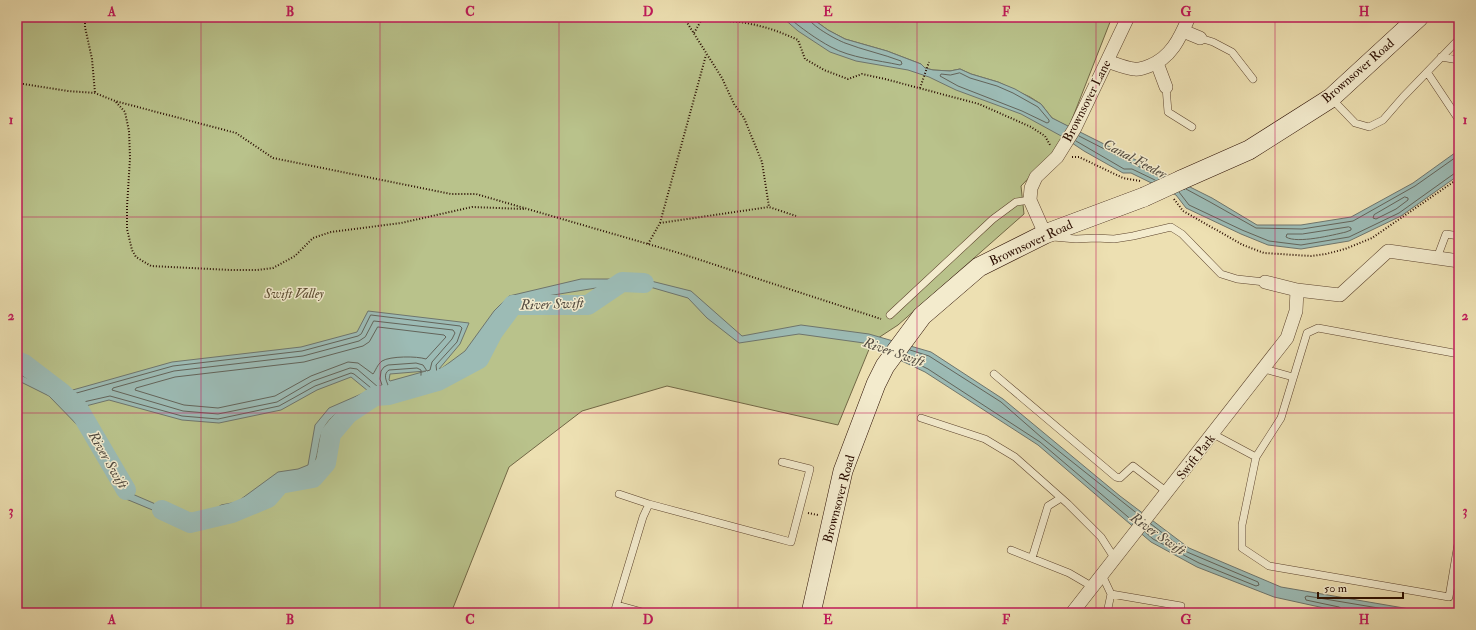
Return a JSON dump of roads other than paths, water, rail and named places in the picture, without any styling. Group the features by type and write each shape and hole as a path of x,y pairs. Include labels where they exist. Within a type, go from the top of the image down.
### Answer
{"street":[{"name":"Brownsover Lane","path":"1030,200 1031,188 1036,177 1065,146 1075,128 1128,17"},
{"path":"1107,60 1125,68 1136,70 1156,63 1167,56 1178,41 1188,17"},
{"name":"Brownsover Road","path":"811,613 843,471 876,384 885,366 922,316 980,267 1045,234 1144,190 1181,180 1249,150 1331,98 1412,21"},
{"path":"1183,31 1200,38"},
{"path":"1156,63 1166,88"},
{"path":"1030,200 1045,234"},
{"path":"1265,282 1297,290 1340,295 1388,251 1459,261"},
{"name":"Swift Park","path":"1072,613 1214,434 1287,338 1296,311 1297,290"}],"lane":[{"path":"1200,38 1213,42 1232,52 1253,79"},
{"path":"1331,98 1355,123 1369,128 1383,120 1459,39"},
{"path":"1441,57 1459,60"},
{"path":"1427,72 1459,120"},
{"path":"1166,88 1168,112 1192,127"},
{"path":"890,315 994,219 1016,202 1030,200"},
{"path":"1045,234 1056,238 1114,239 1170,227 1182,234 1221,274 1265,282"},
{"path":"1437,258 1446,234 1459,236"},
{"path":"1459,354 1318,328 1307,333 1281,418 1256,457 1242,525 1242,548 1269,566 1449,596 1459,538"},
{"path":"1264,369 1293,377"},
{"path":"994,374 1116,477 1120,478 1133,466 1167,492"},
{"path":"921,418 985,439 1015,457 1061,498 1101,537 1116,557"},
{"path":"1214,434 1256,457"},
{"path":"619,494 649,504 791,542 810,469 782,462"},
{"path":"1032,558 1048,506 1061,498"},
{"path":"614,613 643,517 649,504"},
{"path":"1011,550 1069,573 1093,587"},
{"path":"1102,575 1111,594 1108,613"},
{"path":"1111,594 1181,606"},
{"path":"617,605 646,613"}],"water":[{"path":"782,17 810,17 828,30 845,39 887,51 921,64 925,68 950,71 960,69 1015,89 1041,104 1052,118 1212,198 1257,225 1301,225 1351,217 1413,183 1459,150 1459,175 1401,216 1349,241 1301,249 1268,245 1186,208 1176,195 1131,173 1123,173 1021,114 956,90 929,77 908,70 856,61 830,52 798,31"},
{"path":"581,279 643,279 691,291 742,336 801,325 869,334 931,352 1003,399 1120,496 1189,548 1281,587 1433,613 1347,613 1274,597 1197,567 1151,542 1038,445 925,372 864,343 799,334 739,343 707,318 688,298 650,287 614,285 517,301 507,310 471,358 442,377 389,390 389,395 375,396 372,394 344,408 332,417 323,430 314,466 311,471 282,480 268,494 220,514 211,520 179,521 126,499 84,432 49,396 17,380 17,373 52,391 88,428 130,493 181,515 208,515 221,505 237,502 278,472 298,469 308,465 315,425 329,408 368,391 351,377 317,390 281,410 219,423 182,420 109,400 78,408 62,393 172,362 301,347 357,332 368,311 469,323 460,344 439,369 465,351 494,311 509,296","holes":["426,371 390,381 390,374"]}],"waterway":[{"name":"River Swift","path":"162,510 190,523 232,513 268,498 280,484 313,478 326,463 331,434 348,414 375,396 389,395 438,381 479,359 493,332 513,305 588,305 622,282 644,283"},
{"name":"River Swift","path":"17,361 24,364 62,393 78,408 126,490"}],"water label":[{"name":"Canal Feeder","path":"1135,159"}],"park label":[{"name":"Swift Valley","path":"294,294"}]}
